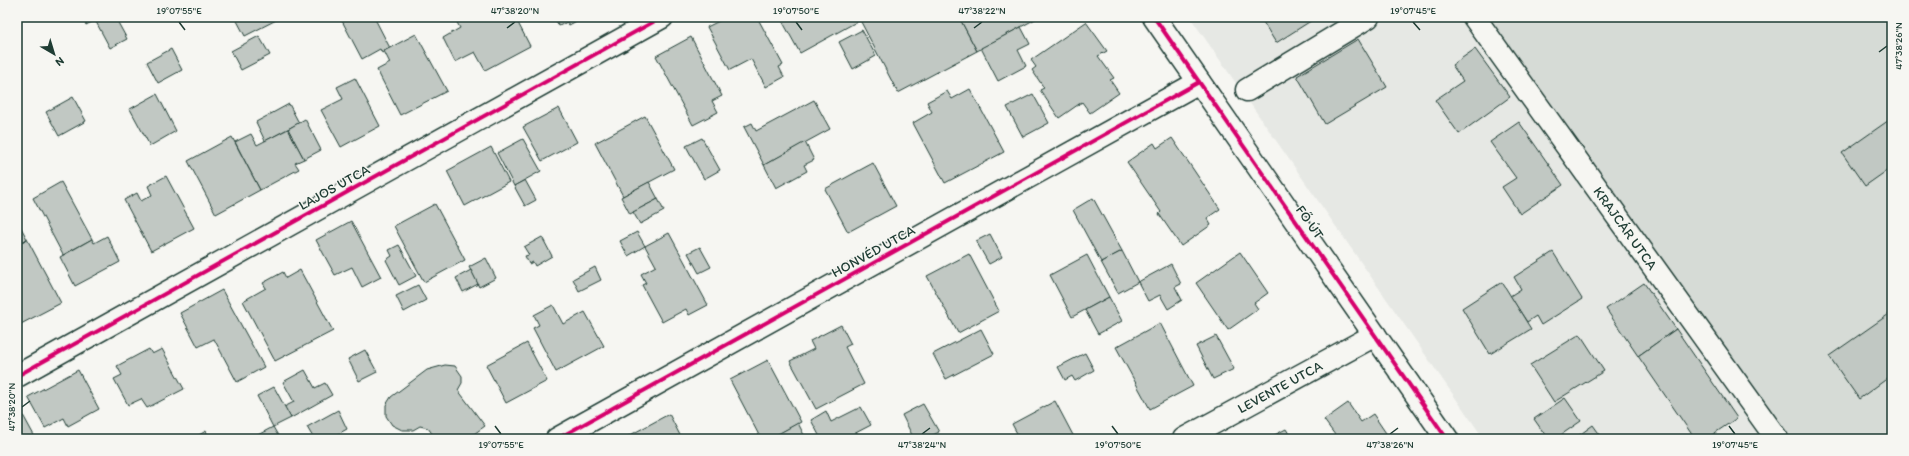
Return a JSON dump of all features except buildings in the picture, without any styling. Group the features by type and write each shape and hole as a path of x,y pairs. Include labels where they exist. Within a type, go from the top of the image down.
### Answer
{"street":[{"name":"LAJOS UTCA","path":"17,376 662,17"},
{"name":"FŐ ÚT","path":"1154,17 1447,439"},
{"path":"1247,90 1368,17"},
{"name":"KRAJCÁR UTCA","path":"1474,17 1777,439"},
{"name":"HONVÉD UTCA","path":"556,439 1199,82"},
{"name":"LEVENTE UTCA","path":"1184,439 1375,335"}],"shaded area":[{"path":"1190,17 1498,17 1801,439 1484,439"},
{"path":"1474,17 1892,17 1892,439 1777,439"}],"cycle path":[{"path":"17,376 662,17"},
{"path":"1154,17 1447,439"},
{"path":"557,439 1199,82"}]}
